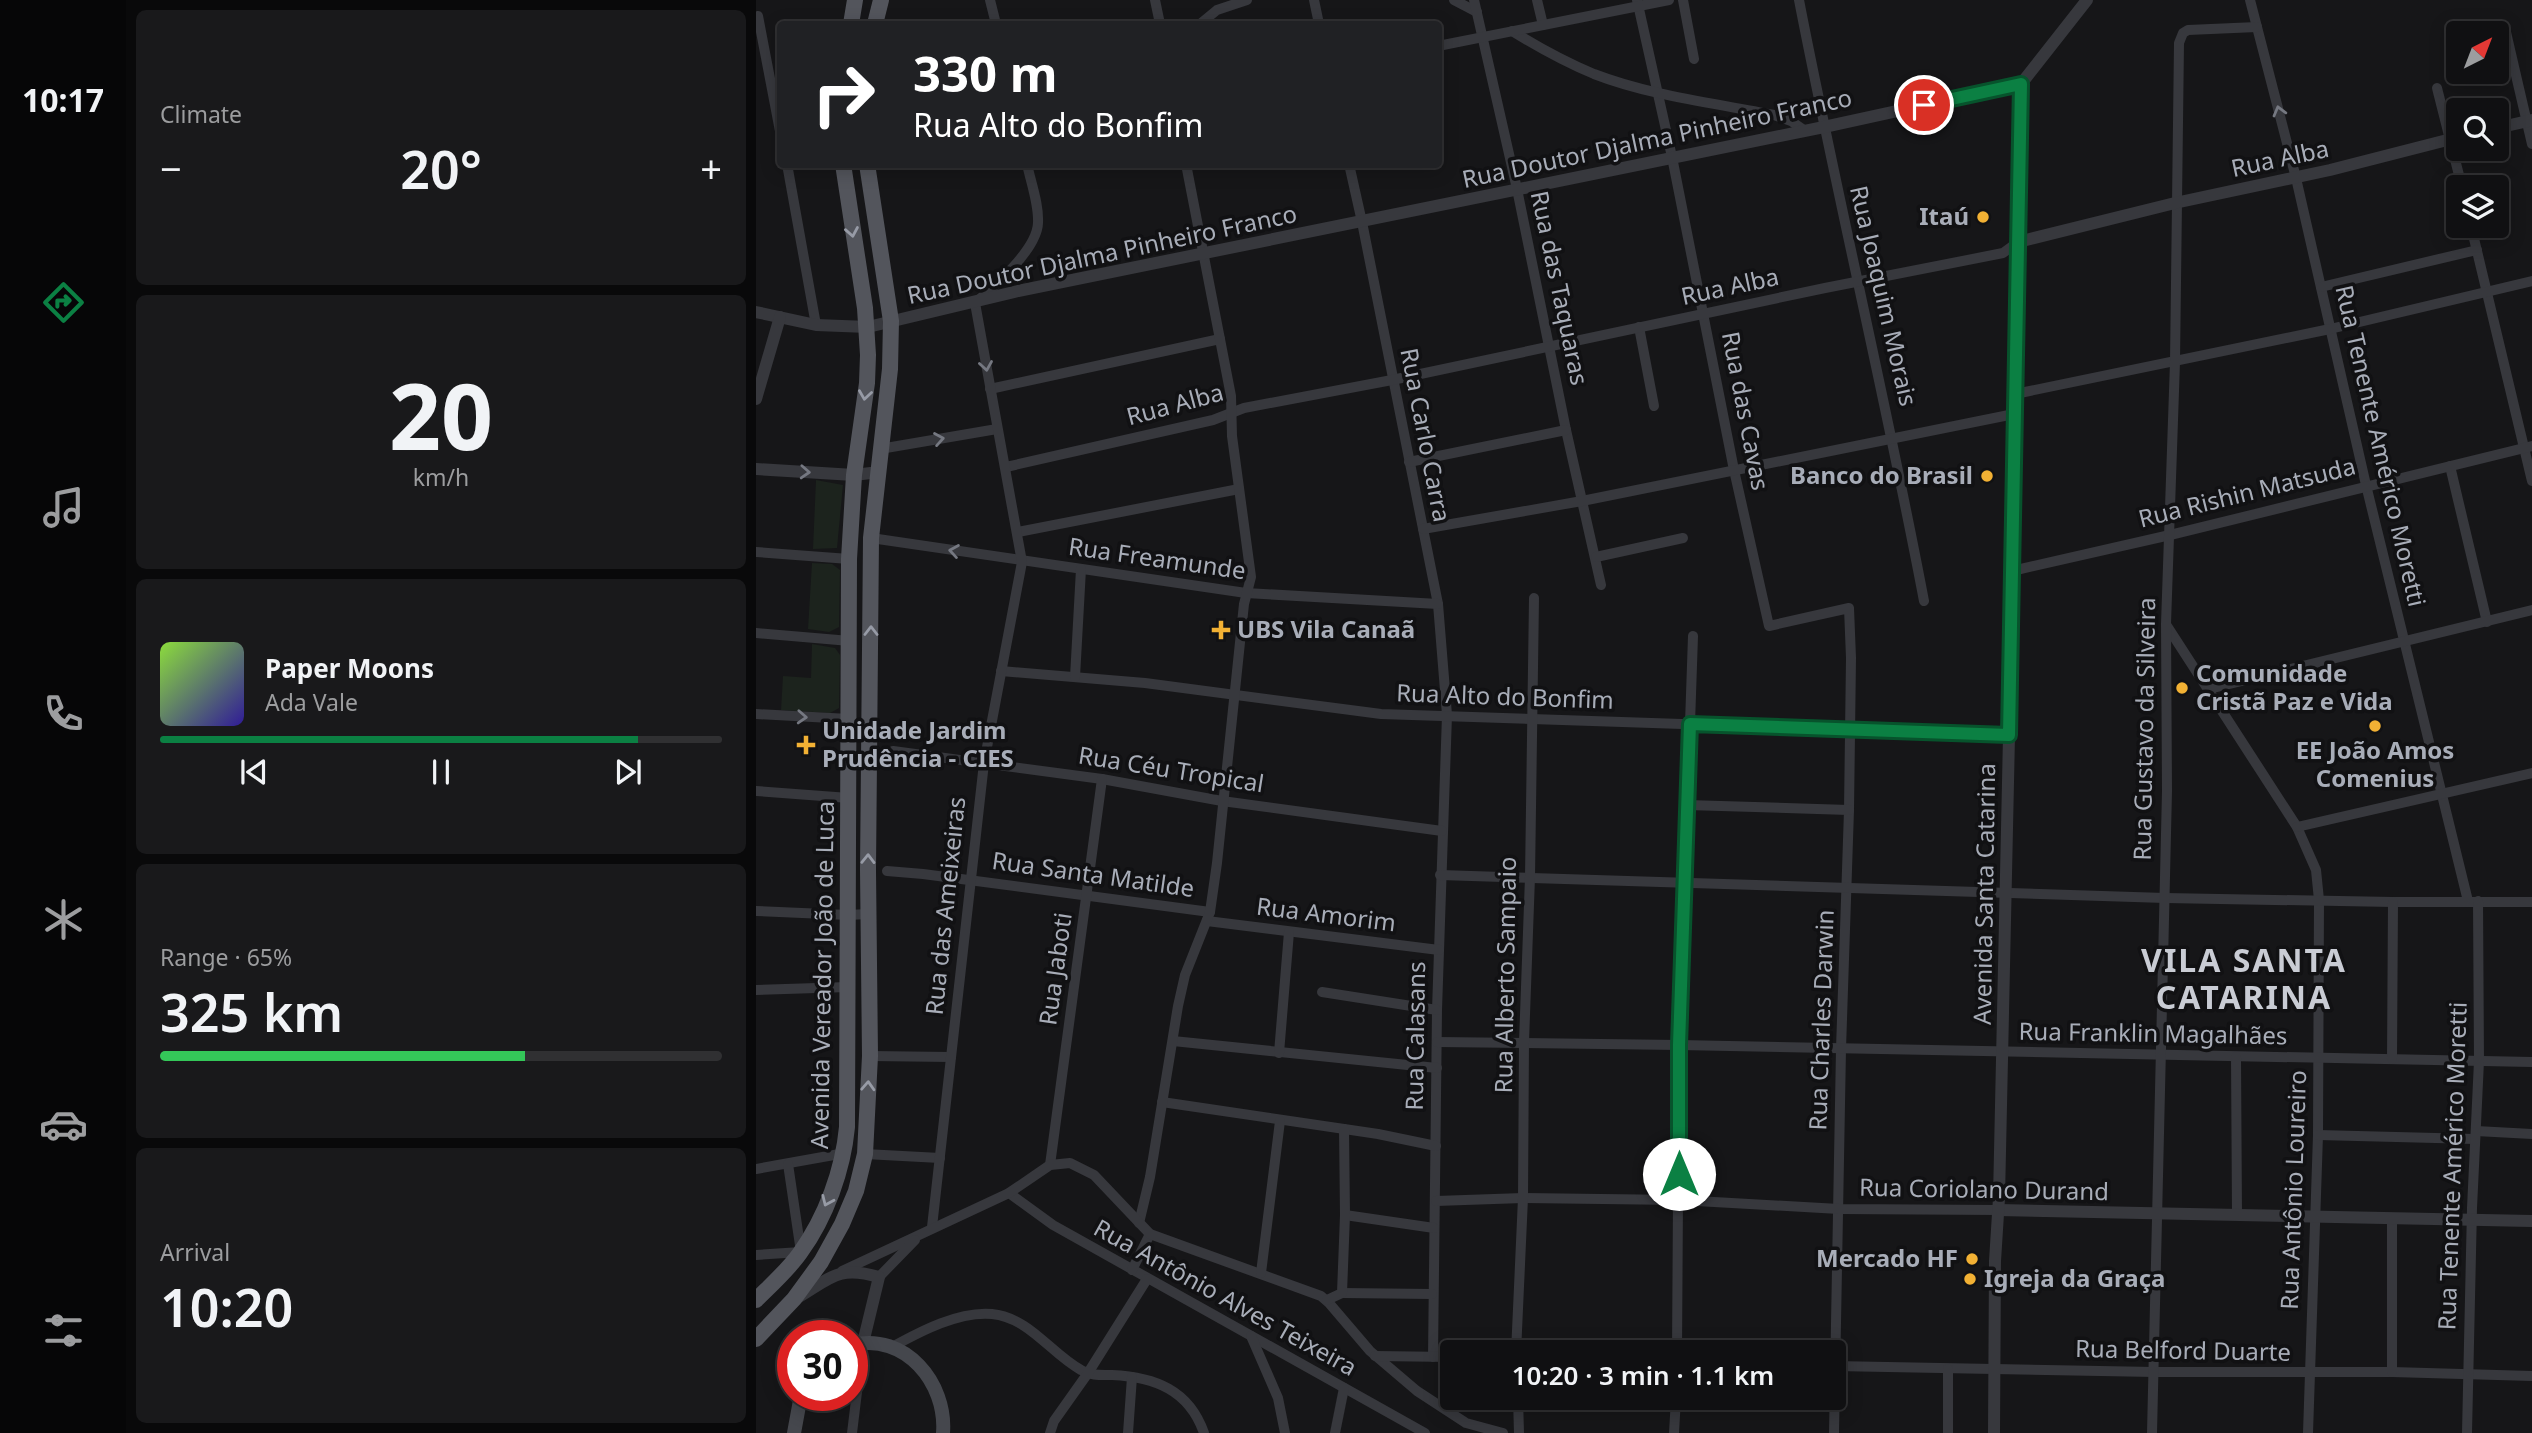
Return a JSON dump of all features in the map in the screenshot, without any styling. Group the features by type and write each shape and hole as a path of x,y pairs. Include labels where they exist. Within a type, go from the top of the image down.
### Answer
{"main road":[{"path":"852,21 855,0"},
{"path":"876,21 881,0"},
{"name":"Avenida Vereador João de Luca","path":"756,1300 792,1255 835,1185 845,1153 849,559 854,475 867,383 868,327 844,168"},
{"name":"Avenida Vereador João de Luca","path":"759,1333 820,1276 856,1191 864,1154 870,1056 868,914 872,538 890,369 891,321 868,168"},
{"path":"868,1345 892,1347 909,1355 927,1374 943,1411 943,1433"},
{"path":"794,1433 798,1411"}],"street":[{"path":"990,0 995,21"},
{"path":"1155,0 1159,21"},
{"path":"1204,21 1217,10 1247,0"},
{"path":"1314,0 1318,21"},
{"path":"1454,0 1477,12"},
{"name":"Rua das Taquaras","path":"1474,0 1601,585"},
{"path":"1537,0 1543,25"},
{"path":"1442,45 1637,3 1669,0"},
{"path":"1682,0 1694,58"},
{"name":"Rua Joaquim Morais","path":"1799,0 1857,283 1893,438 1924,601"},
{"path":"2021,84 2087,0"},
{"name":"Rua Tenente Américo Moretti","path":"2250,0 2296,177 2366,485 2441,793 2473,901 2479,1061 2467,1433"},
{"name":"Rua das Cavas","path":"1637,3 1672,157 1734,470 1769,626 1849,608"},
{"path":"758,16 760,45 777,118"},
{"name":"Rua Gustavo da Silveira","path":"2152,1433 2165,898 2166,624 2175,362 2179,43 2183,33 2188,30 2257,27"},
{"path":"1512,31 1547,52 1594,74 1656,91 1774,115 1791,121 1804,130"},
{"path":"2510,47 2530,121 2532,144"},
{"name":"Rua Doutor Djalma Pinheiro Franco","path":"868,327 1018,291 1824,127 2021,84"},
{"name":"Avenida Santa Catarina","path":"1994,1433 1995,1262 2009,735 2021,84"},
{"path":"2437,88 2446,114"},
{"path":"2509,125 2530,121"},
{"name":"Rua Alba","path":"1006,467 1232,414 1244,408 1392,380 1549,345 2003,253 2018,242 2446,140"},
{"path":"788,168 816,325"},
{"path":"975,303 1000,282 1030,243 1038,227 1028,168"},
{"path":"1139,1223 1150,1177 1185,975 1208,917 1217,863 1246,593 1251,577 1232,436 1231,396 1187,168"},
{"name":"Rua Carlo Carra","path":"1350,168 1438,604 1447,715"},
{"path":"2474,238 2528,447 2532,481"},
{"path":"2321,287 2477,250"},
{"path":"2015,394 2330,329 2532,281"},
{"name":"Rua das Ameixeiras","path":"932,1227 984,763 1022,562 975,303"},
{"path":"756,312 816,325 868,327"},
{"path":"756,399 780,317"},
{"path":"1639,327 1654,406"},
{"path":"990,389 1220,339"},
{"path":"1423,529 1582,501 2014,414"},
{"path":"880,449 997,429"},
{"path":"1409,462 1566,430"},
{"name":"Rua Rishin Matsuda","path":"2012,570 2170,535 2528,447"},
{"path":"2450,466 2487,622"},
{"path":"756,469 854,475 879,472"},
{"path":"1018,532 1239,489"},
{"name":"Rua Freamunde","path":"872,538 1246,593 1438,604"},
{"path":"1596,557 1683,538"},
{"path":"756,552 849,559"},
{"path":"1074,677 1082,569"},
{"name":"Rua Alberto Sampaio","path":"1517,1340 1523,1198 1534,598"},
{"name":"Rua Charles Darwin","path":"1836,1340 1849,810 1849,608"},
{"path":"2209,689 2532,610"},
{"name":"Rua Antônio Loureiro","path":"2166,624 2297,827 2316,870 2319,900 2318,1135 2308,1433"},
{"path":"756,633 850,641"},
{"path":"1677,1340 1679,1045 1693,636"},
{"name":"Rua Alto do Bonfim","path":"1001,671 1178,687 1381,714 2009,735"},
{"path":"756,714 849,719"},
{"name":"Rua Calasans","path":"1433,1357 1437,1010 1447,715"},
{"name":"Rua Céu Tropical","path":"893,751 1102,779 1222,801 1442,831"},
{"path":"2297,827 2532,773"},
{"name":"Rua Jaboti","path":"1049,1165 1102,779"},
{"path":"756,791 849,798"},
{"path":"1687,805 1849,810"},
{"name":"Rua Santa Matilde","path":"887,871 1087,895 1208,917"},
{"path":"1440,875 2165,898 2532,902"},
{"path":"2392,1059 2393,902"},
{"path":"756,911 868,914"},
{"name":"Rua Amorim","path":"1208,917 1289,932 1439,950"},
{"path":"1279,1054 1289,932"},
{"path":"756,990 848,987"},
{"path":"1322,992 1437,1010"},
{"path":"1173,1041 1279,1054 1437,1068"},
{"name":"Rua Franklin Magalhães","path":"1437,1042 2532,1062"},
{"path":"870,1056 951,1057"},
{"path":"2236,1057 2237,1215"},
{"path":"1162,1102 1344,1129 1436,1146"},
{"path":"1261,1273 1280,1121"},
{"path":"1342,1293 1344,1129"},
{"path":"2318,1135 2532,1134"},
{"path":"756,1169 845,1153"},
{"path":"864,1154 940,1158"},
{"path":"820,1276 842,1271 917,1237 932,1227 1009,1192 1049,1165 1070,1163 1087,1170 1102,1182 1150,1234 1261,1273 1327,1300 1391,1371 1455,1417 1476,1427 1503,1433"},
{"path":"756,1255 792,1255 788,1164"},
{"name":"Rua Antônio Alves Teixeira","path":"1009,1192 1053,1225 1425,1433"},
{"name":"Rua Coriolano Durand","path":"1436,1201 1523,1198 1679,1200 1839,1209 2532,1220"},
{"path":"1345,1215 1434,1228"},
{"path":"2392,1219 2392,1372"},
{"path":"1132,1270 1150,1234"},
{"path":"865,1320 878,1277 917,1237"},
{"path":"842,1271 878,1277"},
{"path":"1050,1433 1054,1421 1088,1373 1147,1279"},
{"path":"1327,1300 1342,1293 1432,1294"},
{"path":"892,1347 915,1335 962,1318 976,1314 995,1314 1022,1324 1065,1359 1088,1373 1132,1377 1160,1384 1178,1394 1195,1413 1204,1433"},
{"path":"1251,1336 1278,1398 1285,1433"},
{"path":"1375,1356 1440,1357"},
{"name":"Rua Belford Duarte","path":"1846,1366 2532,1376"},
{"path":"1948,1369 1948,1433"},
{"path":"1128,1433 1132,1377"},
{"path":"1335,1433 1344,1388"},
{"path":"1518,1410 1519,1433"},
{"path":"1674,1433 1675,1410"},
{"name":"Rua Charles Darwin","path":"1834,1410 1834,1433"},
{"path":"852,1433 853,1411"}],"shaded area":[{"path":"816,480 843,485 837,548 813,549"},
{"path":"812,563 832,564 840,570 839,627 829,632 808,629"},
{"path":"812,644 835,648 840,655 839,708 830,713 781,710 783,676 811,678"}],"place":[{"name":"Itaú","path":"1983,217"},
{"name":"Banco do Brasil","path":"1987,476"},
{"name":"UBS Vila Canaã","path":"1221,630"},
{"name":"Comunidade Cristã Paz e Vida","path":"2182,688"},
{"name":"EE João Amos Comenius","path":"2375,726"},
{"name":"Unidade Jardim Prudência - CIES","path":"806,745"},
{"name":"Mercado HF","path":"1972,1259"},
{"name":"Igreja da Graça","path":"1970,1279"}],"district":[{"name":"VILA SANTA CATARINA","path":"2244,980"}],"route":[{"path":"1679,1174 1679,1045 1690,724 2009,735 2021,84 1924,105"}]}
